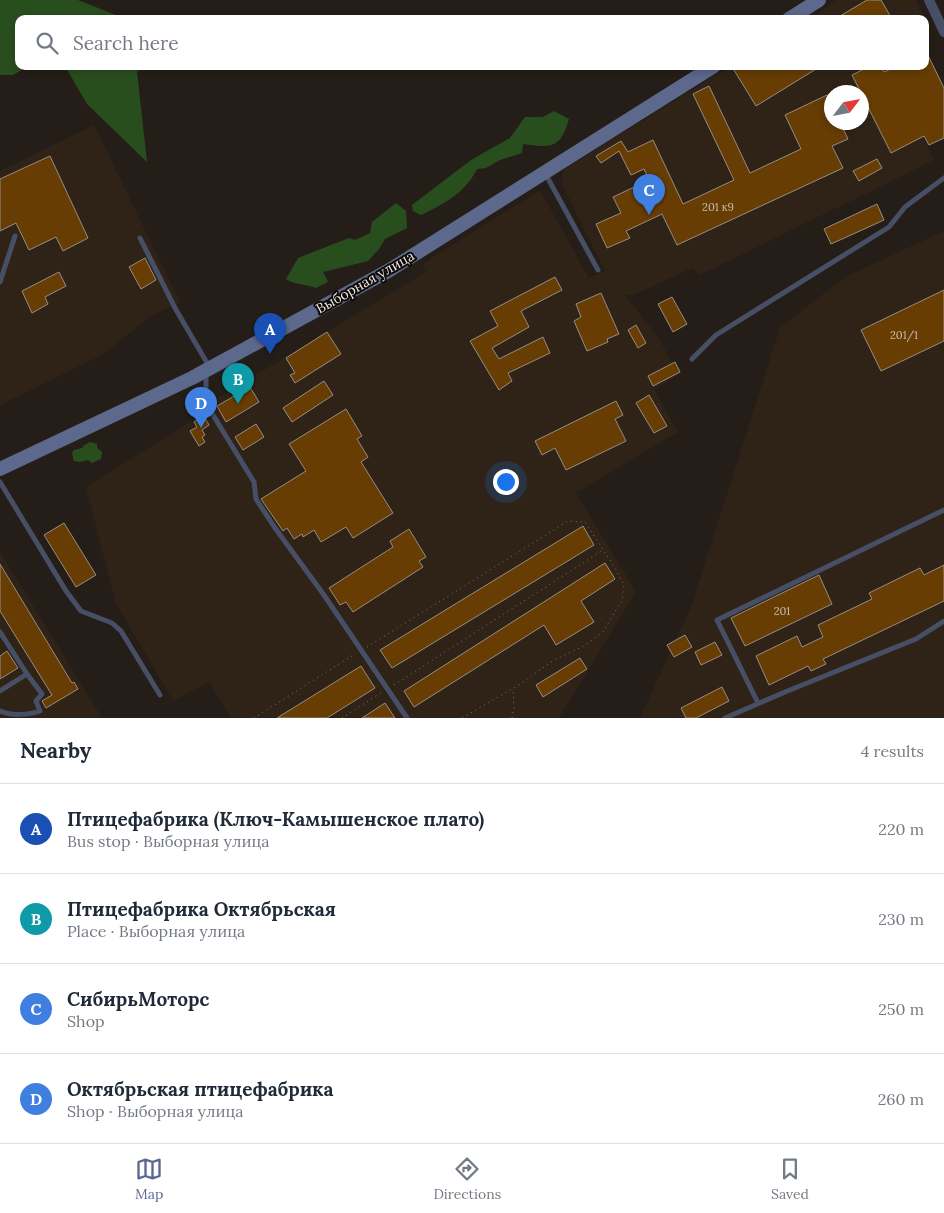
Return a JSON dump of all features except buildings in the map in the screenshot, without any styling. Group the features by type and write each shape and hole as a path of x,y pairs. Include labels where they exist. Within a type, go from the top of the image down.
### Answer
{"main road":[{"path":"795,15 819,0"},
{"name":"Выборная улица","path":"0,469 208,370 388,271 708,70"}],"street":[{"path":"929,0 944,32"}],"lane":[{"path":"545,172 598,270"},
{"path":"692,360 716,335 889,227 904,207 944,178"},
{"path":"0,282 15,236"},
{"path":"140,238 208,370 206,391 210,410 254,482 256,499 324,594 407,718"},
{"path":"0,482 66,591 81,610 112,623 121,631 160,695"},
{"path":"758,703 717,620 944,510"},
{"path":"725,718 916,639 944,621"},
{"path":"0,632 42,694 36,701 40,711 4,714 0,711"},
{"path":"0,691 27,674"}],"path":[{"path":"254,718 568,521 585,522 624,585 622,600 603,632 584,646 554,660 513,689 462,718"},
{"path":"342,718 604,550"},
{"path":"512,718 514,708 513,689"}],"shaded area":[{"path":"836,0 916,0 922,15 815,15"},
{"path":"725,70 893,70 934,160 700,275 692,268 634,295 625,295 659,338 678,375 654,389 678,432 576,493 636,592 559,718 231,718 209,682 173,701 115,601 86,487 210,410 210,403 426,272 422,264 540,190 589,278 605,271 562,184 563,170"},
{"path":"94,125 180,302 151,316 102,355 0,405 0,171"},
{"path":"944,231 944,718 640,718 691,607 780,328 845,277"},
{"path":"0,552 102,718 0,718"}],"green space":[{"path":"0,0 78,0 116,15 15,15 15,70 22,70 13,75 0,75"},
{"path":"67,70 139,70 137,72 147,162 87,104"},
{"path":"554,111 569,119 562,136 554,144 541,146 523,144 522,153 500,160 486,168 477,169 460,191 438,207 421,215 413,211 412,205 471,160 510,138 525,117 543,117"},
{"path":"396,203 406,211 407,228 385,239 368,261 323,272 328,282 316,288 286,279 298,258 349,238 355,240 370,233 372,222"},
{"path":"90,442 97,444 97,448 102,452 101,459 92,463 88,460 74,461 72,453 74,450 82,448"}],"place":[{"name":"СибирьМоторс","path":"649,215"},
{"name":"Птицефабрика (Ключ-Камышенское плато)","path":"270,354"},
{"name":"Птицефабрика Октябрьская","path":"238,404"},
{"name":"Октябрьская птицефабрика","path":"201,428"}]}
